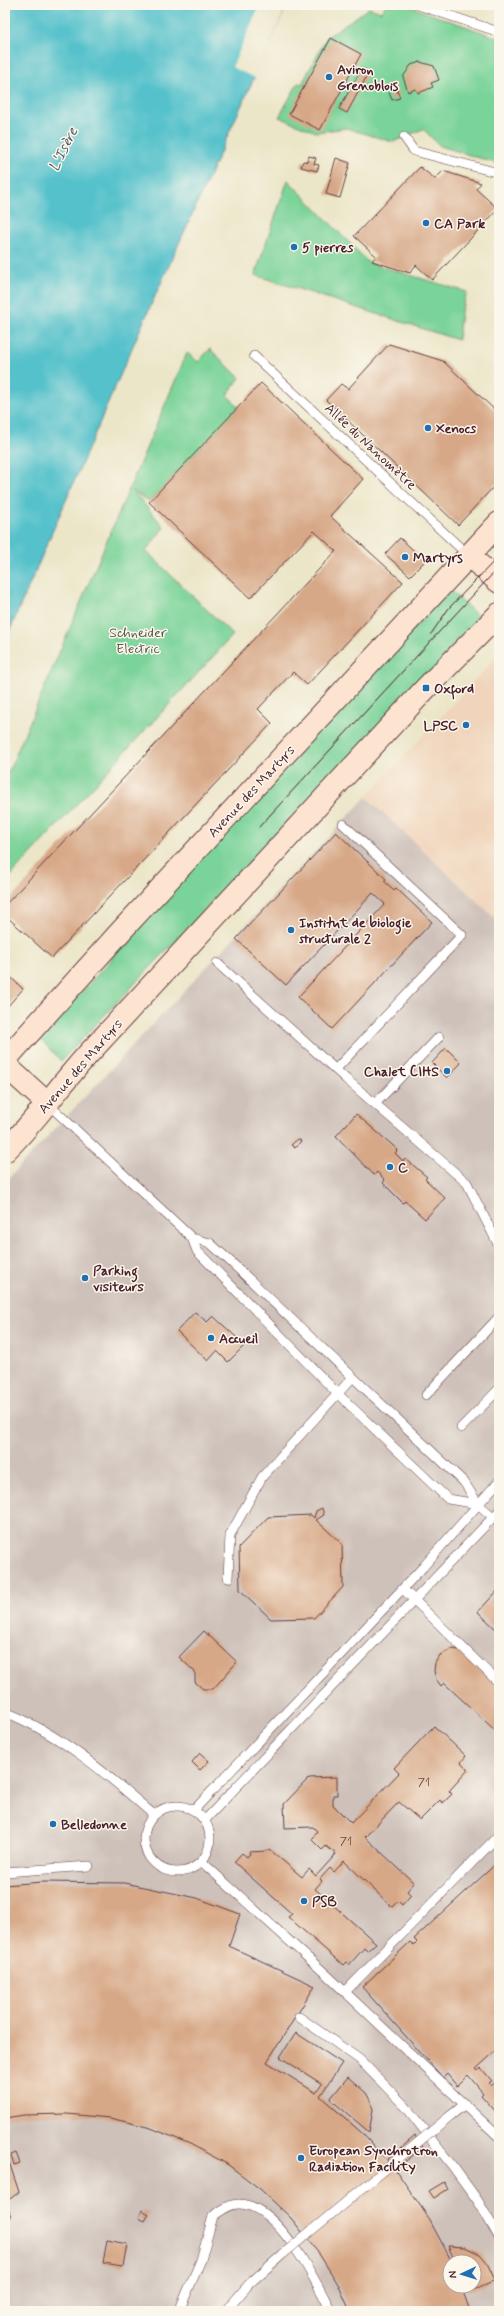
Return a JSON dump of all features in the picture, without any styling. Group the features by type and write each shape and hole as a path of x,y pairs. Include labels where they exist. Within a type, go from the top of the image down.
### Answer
{"main road":[{"name":"Avenue des Martyrs","path":"5,1060 122,930 499,523"},
{"path":"468,555 499,582"},
{"name":"Avenue des Martyrs","path":"5,1151 48,1104 68,1076 426,688 499,614"},
{"path":"5,1065 48,1104"}],"lane":[{"path":"418,5 499,32"},
{"path":"404,137 414,151 499,173"},
{"name":"Allée du Nanomètre","path":"254,356 468,555"},
{"path":"336,1069 462,935 343,824"},
{"path":"217,963 375,1104 467,1183 499,1246"},
{"path":"375,1104 439,1037"},
{"path":"48,1104 192,1238 197,1251 338,1394 448,1499 478,1504 496,1514 205,1820"},
{"path":"192,1238 210,1243 464,1482 478,1504"},
{"path":"426,1395 499,1317"},
{"path":"228,1578 230,1535 262,1476 352,1378"},
{"path":"461,1428 499,1390"},
{"path":"194,1810 358,1633 402,1589 499,1481"},
{"path":"402,1589 499,1683"},
{"path":"5,1712 36,1726 64,1743 154,1814"},
{"path":"169,1806 182,1806 194,1810 205,1820 210,1835 209,1848 202,1862 187,1871 175,1873 162,1869 153,1862 147,1854 144,1843 145,1828 154,1814 169,1806"},
{"path":"345,1992 499,1835"},
{"path":"202,1862 345,1992 499,2137"},
{"path":"5,1872 88,1866"},
{"path":"299,2017 358,2059 406,2107 454,2168 499,2237"},
{"path":"226,2311 249,2284 465,2104"},
{"path":"178,2311 202,2260 212,2216 227,2206 240,2204 263,2211 281,2231 306,2266 331,2311"}],"shaded area":[{"name":"LPSC","path":"499,654 499,922 366,797"},
{"path":"366,797 499,922 499,2311 5,2311 5,1182"}],"green space":[{"path":"386,5 405,5 499,38 499,164 440,146 423,129 393,142 346,128 316,132 279,117 298,83 302,84 327,37 369,8 381,12"},
{"path":"288,180 369,263 467,292 461,311 458,340 255,275"},
{"name":"Schneider Electric","path":"210,349 240,378 227,395 239,407 149,502 132,490 164,527 146,551 233,635 5,882 5,780 187,353 198,362"},
{"path":"450,590 482,620 61,1061 39,1038 111,960 117,946"}],"water":[{"name":"L'Isère","path":"8,5 287,5 142,325 5,641 5,12"}],"pier":[{"path":"260,5 287,5 255,78 232,67"}],"building":[{"name":"Aviron Grenoblois","path":"331,38 361,54 320,130 289,114"},
{"path":"420,62 434,66 439,80 431,83 433,87 426,90 418,93 416,89 408,92 403,77 411,65"},
{"path":"362,68 369,72 347,113 339,109"},
{"path":"394,82 400,98 392,100 386,85"},
{"path":"309,156 316,158 314,164 319,165 317,171 301,167 303,161 307,162"},
{"path":"336,158 350,163 340,198 326,194"},
{"name":"CA Park","path":"420,167 435,179 443,171 481,183 476,189 498,209 432,280 416,265 410,273 372,261 376,256 354,236"},
{"name":"Xenocs","path":"389,344 443,361 499,414 499,481 458,525 326,400 341,384 348,389"},
{"path":"261,383 363,479 330,516 403,582 307,685 293,672 258,709 272,723 52,958 5,915 5,905 336,551 314,531 250,598 149,502"},
{"name":"Martyrs","path":"400,538 425,561 410,576 385,554"},
{"name":"Institut de biologie structurale 2","path":"336,832 386,879 384,881 394,890 396,888 432,922 332,1029 298,997 385,904 373,893 286,985 236,939"},
{"path":"5,972 23,989 5,1009"},
{"name":"Chalet CIHS","path":"446,1048 461,1063 447,1078 432,1063"},
{"name":"C","path":"356,1114 398,1150 395,1153 403,1161 406,1159 427,1177 425,1179 445,1198 425,1219 405,1201 403,1203 383,1183 385,1180 377,1172 374,1175 336,1136"},
{"path":"298,1139 301,1141 295,1148 291,1145"},
{"name":"Accueil","path":"195,1312 207,1322 213,1316 245,1345 228,1362 217,1351 208,1361 177,1331"},
{"path":"322,1508 324,1515 316,1520 342,1544 343,1587 314,1618 271,1619 240,1590 239,1547 268,1517 311,1515 314,1518 316,1511"},
{"path":"499,1589 499,1632 478,1612"},
{"path":"204,1631 237,1662 213,1689 203,1689 195,1682 195,1672 179,1657"},
{"path":"452,1649 465,1651 499,1687 499,1734 444,1683 441,1686 436,1679 434,1671 435,1663 440,1655"},
{"path":"434,1726 466,1756 461,1762 468,1770 449,1791 452,1794 443,1803 440,1800 420,1820 399,1802 365,1837 414,1883 407,1891 411,1895 402,1905 398,1901 392,1907 344,1861 334,1872 330,1868 320,1879 322,1881 315,1889 376,1943 367,1951 364,1948 349,1965 346,1962 343,1965 288,1917 292,1914 234,1862 242,1853 247,1857 250,1854 249,1852 267,1851 269,1849 302,1877 309,1869 316,1876 336,1854 326,1846 322,1850 312,1840 317,1831 313,1827 285,1828 284,1804 309,1778 337,1777 337,1795 333,1795 333,1805 351,1823 399,1773 394,1768"},
{"path":"200,1753 209,1761 200,1770 192,1762"},
{"path":"499,1861 499,2048 476,2069 478,2071 481,2068 492,2081 489,2083 491,2086 499,2079 499,2115 481,2095 483,2093 468,2075 457,2086 447,2074 443,2078 362,1987 410,1942 414,1945 417,1942 414,1939"},
{"path":"42,1882 124,1883 197,1898 240,1914 229,1946 315,1986 267,2062 316,2093 322,2084 280,2057 296,2033 342,2063 320,2096 362,2133 397,2172 428,2217 448,2254 442,2254 442,2294 464,2294 470,2311 350,2311 338,2284 316,2249 290,2217 260,2189 227,2164 190,2144 151,2128 110,2118 67,2114 24,2115 5,2118 5,1885"},
{"path":"348,2077 366,2093 371,2102 373,2110 369,2132 330,2099"},
{"path":"415,2136 423,2147 396,2169 388,2159"},
{"path":"5,2150 19,2192 6,2202 11,2217 5,2219"},
{"path":"16,2153 20,2163 14,2165 11,2155"},
{"path":"444,2182 448,2189 434,2198 429,2191"},
{"path":"142,2210 149,2214 145,2221 139,2218"},
{"path":"107,2240 127,2244 123,2266 103,2263"},
{"path":"448,2246 465,2247 480,2254 452,2254"},
{"path":"482,2256 486,2261 495,2280 482,2286"}],"tram line":[{"path":"431,634 449,608 499,556"},
{"path":"259,827 499,567"}],"place":[{"name":"Aviron Grenoblois","path":"329,77"},
{"name":"CA Park","path":"426,223"},
{"name":"5 pierres","path":"294,247"},
{"name":"Xenocs","path":"428,428"},
{"name":"Martyrs","path":"405,557"},
{"name":"Oxford","path":"426,688"},
{"name":"LPSC","path":"466,725"},
{"name":"Institut de biologie structurale 2","path":"291,930"},
{"name":"Chalet CIHS","path":"447,1071"},
{"name":"C","path":"390,1167"},
{"name":"Parking visiteurs","path":"85,1278"},
{"name":"Accueil","path":"211,1338"},
{"name":"Belledonne","path":"53,1824"},
{"name":"PSB","path":"304,1901"},
{"name":"European Synchrotron Radiation Facility","path":"301,2158"}]}
